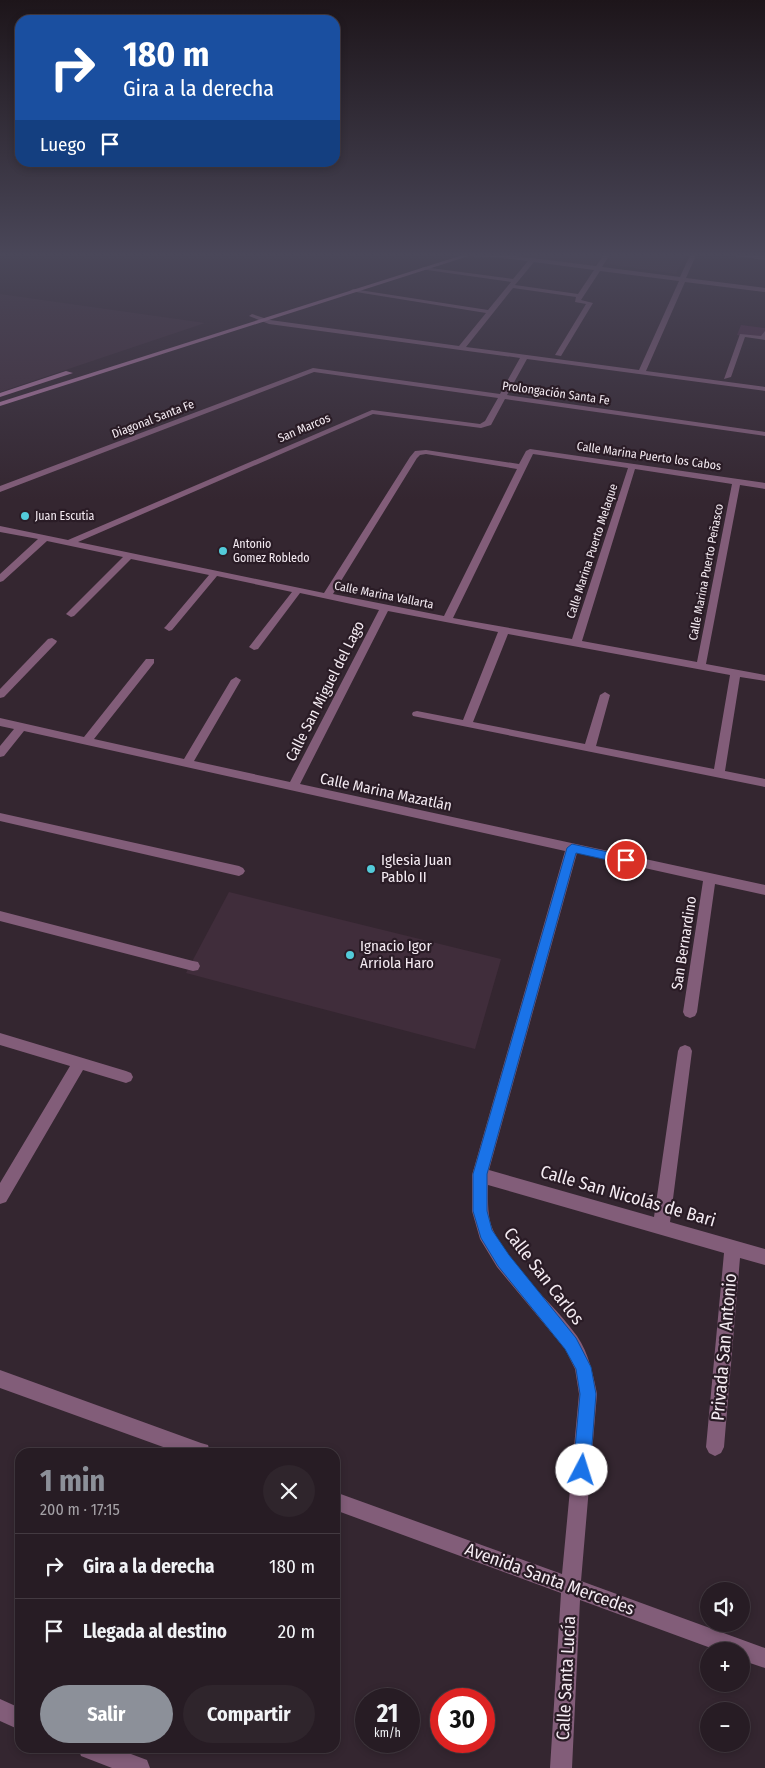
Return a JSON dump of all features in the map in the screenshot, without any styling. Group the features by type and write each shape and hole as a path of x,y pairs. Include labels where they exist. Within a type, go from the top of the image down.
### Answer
{"street":[{"path":"84,368 189,336"},
{"path":"0,404 213,336"},
{"path":"381,336 463,346 559,355 765,389"},
{"path":"397,336 525,356 765,382"},
{"path":"463,346 471,336"},
{"path":"559,355 571,336"},
{"path":"643,369 658,336"},
{"path":"727,377 742,336"},
{"path":"746,336 763,338 764,336"},
{"name":"San Marcos","path":"69,543 372,412 481,426 488,423 525,356"},
{"name":"Prolongación Santa Fe","path":"313,370 765,434"},
{"name":"Diagonal Santa Fe","path":"0,489 313,370"},
{"path":"0,395 75,371"},
{"name":"Calle Marina Puerto los Cabos","path":"521,467 530,451 765,486"},
{"path":"327,596 418,453 426,452 521,467 447,620"},
{"name":"Calle Marina Puerto Melaque","path":"576,643 632,466"},
{"name":"Calle Marina Puerto Peñasco","path":"701,666 736,482"},
{"name":"Calle Marina Vallarta","path":"0,529 385,608 765,678"},
{"path":"0,579 45,538"},
{"path":"71,614 128,556"},
{"path":"169,628 215,573"},
{"path":"254,647 298,590"},
{"name":"Calle San Miguel del Lago","path":"293,787 385,608"},
{"path":"467,724 504,630"},
{"path":"0,695 52,640"},
{"path":"86,741 150,661"},
{"path":"719,774 735,672"},
{"path":"187,764 236,680"},
{"path":"589,749 604,695"},
{"path":"417,714 765,783"},
{"name":"Calle Marina Mazatlán","path":"0,722 765,890"},
{"path":"0,752 20,727"},
{"path":"0,817 239,871"},
{"name":"Calle San Carlos","path":"571,1587 588,1394 583,1367 571,1343 503,1261 486,1233 480,1211 480,1174 572,848"},
{"name":"San Bernardino","path":"690,1012 710,878"},
{"path":"0,916 193,966"},
{"path":"0,1039 126,1077"},
{"path":"661,1226 685,1051"},
{"path":"0,1196 80,1063"},
{"name":"Calle San Nicolás de Bari","path":"480,1174 765,1257"},
{"name":"Privada San Antonio","path":"716,1447 733,1248"},
{"path":"0,1379 190,1448"},
{"name":"Avenida Santa Mercedes","path":"340,1503 765,1658"},
{"name":"Calle Santa Lucía","path":"561,1768 571,1587"},
{"path":"0,1710 15,1717"},
{"path":"102,1753 139,1768"}],"shaded area":[{"path":"0,336 168,336 0,392"},
{"path":"741,336 765,336 765,339"},
{"path":"229,892 501,959 475,1049 186,973"}],"place":[{"name":"Juan Escutia","path":"25,516"},
{"name":"Antonio Gomez Robledo","path":"223,551"},
{"name":"Iglesia Juan Pablo II","path":"371,869"},
{"name":"Ignacio Igor Arriola Haro","path":"350,955"}],"route":[{"path":"582,1470 588,1394 583,1367 571,1343 503,1261 486,1233 480,1211 480,1174 572,848 626,860"}]}
